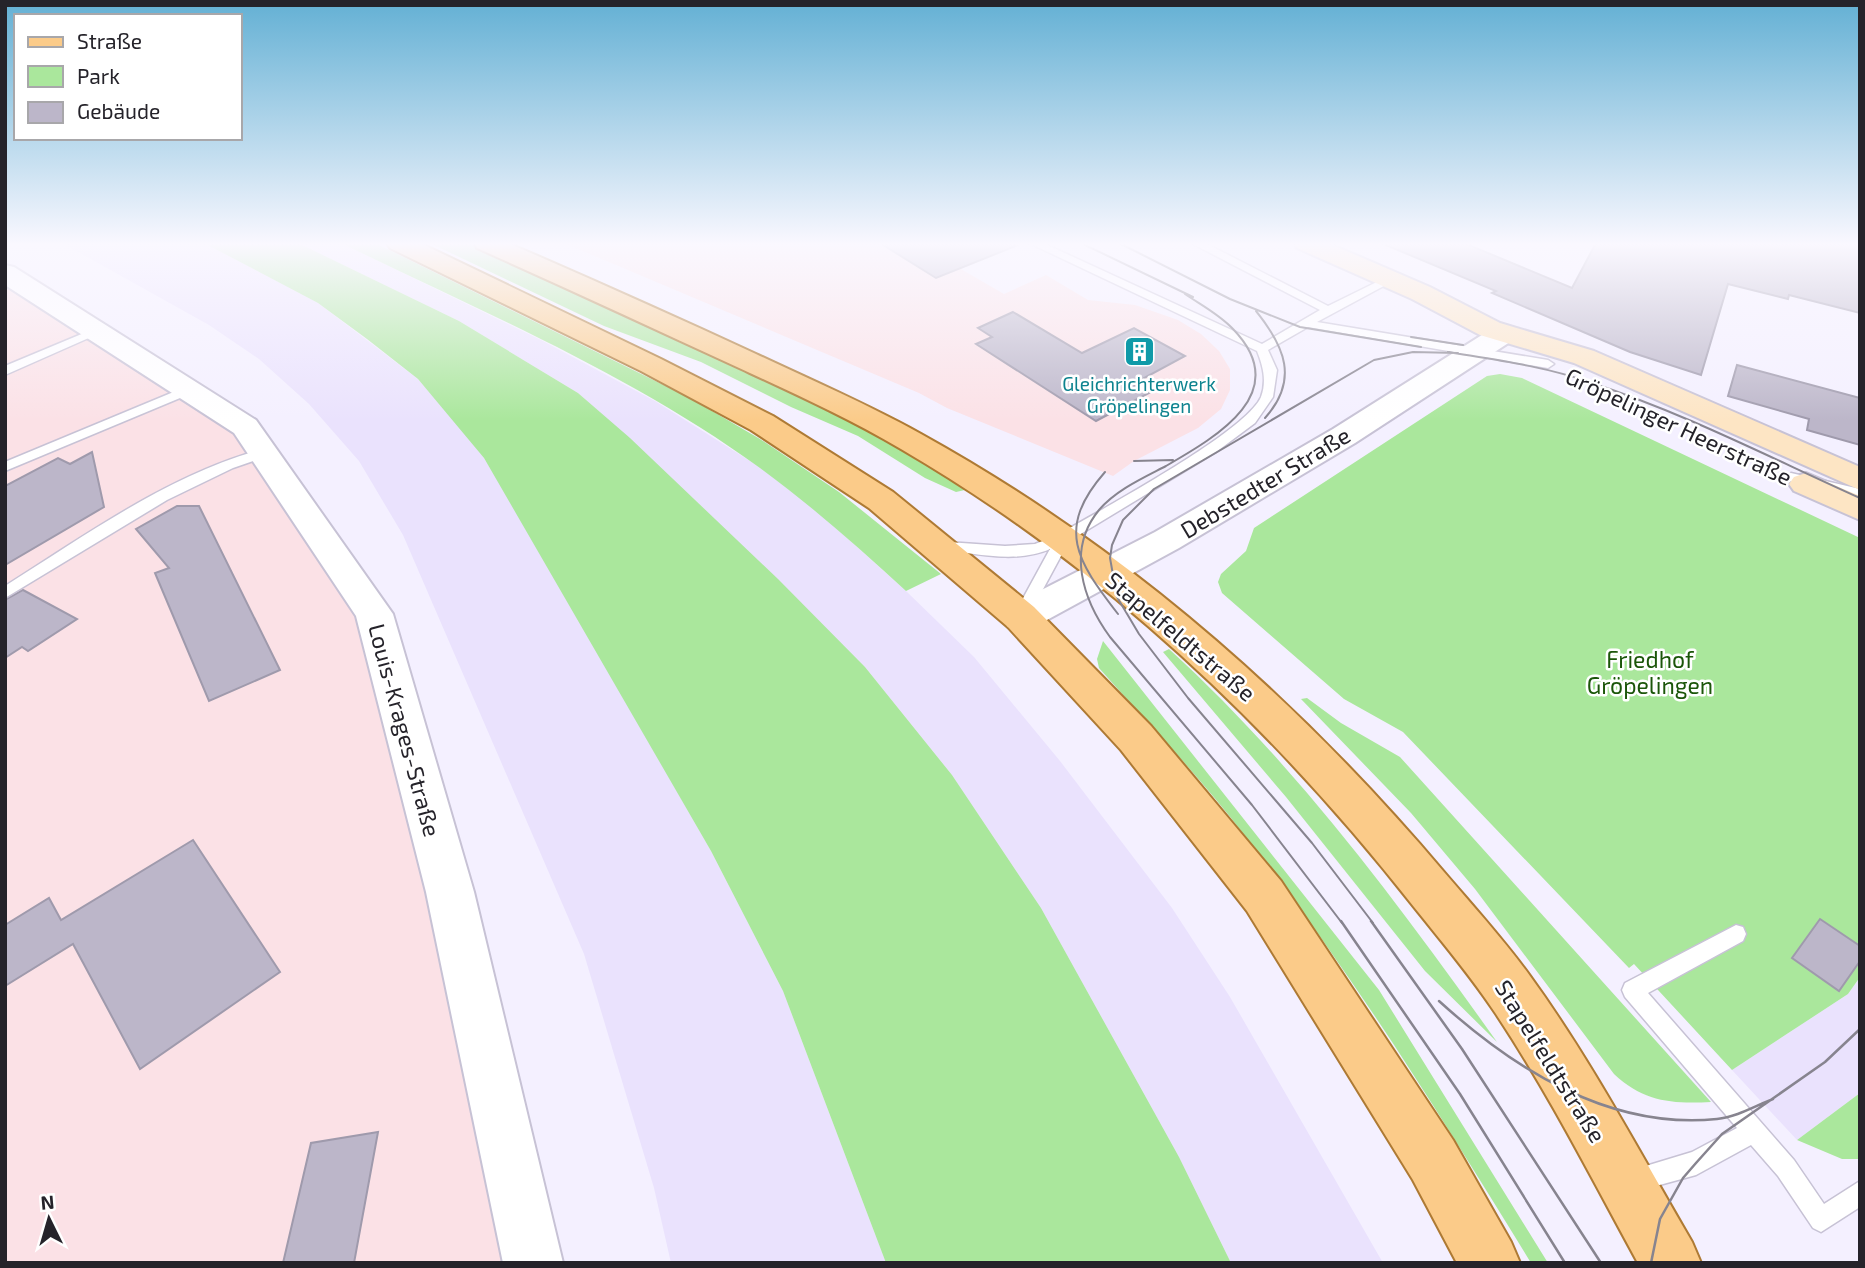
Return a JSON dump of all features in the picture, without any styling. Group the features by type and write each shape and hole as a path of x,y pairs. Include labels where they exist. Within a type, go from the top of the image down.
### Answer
{"main road":[{"path":"521,302 762,423 881,500 1021,617 1136,738 1264,896 1433,1160 1490,1263"},
{"name":"Stapelfeldtstraße","path":"615,302 831,401 928,450 1012,502 1106,573 1137,592 1228,672 1325,765 1416,871 1514,997 1576,1096 1671,1263"},
{"name":"Gröpelinger Heerstraße","path":"1426,302 1490,343 1548,364 1860,509"},
{"name":"Gröpelinger Heerstraße","path":"1490,343 1584,357 1860,480"}],"street":[{"name":"Louis-Krages-Straße","path":"51,302 245,427 374,614 450,892 533,1263"},
{"name":"Debstedter Straße","path":"1021,617 1167,540 1343,436 1490,343"}],"lane":[{"path":"932,543 1005,551 1037,549 1063,538 1210,449 1251,420 1267,397 1271,370 1262,349 1161,302"},
{"path":"1313,302 1328,310"},
{"path":"1262,349 1343,302"},
{"path":"1305,323 1490,343"},
{"path":"5,371 96,331"},
{"path":"5,467 188,390"},
{"path":"5,593 134,513 221,466 263,453"},
{"path":"1791,477 1860,493"},
{"path":"1021,617 1063,538"},
{"path":"1736,934 1632,990 1786,1168 1821,1220 1860,1193"},
{"path":"1625,1183 1696,1163 1754,1131"}],"shaded area":[{"path":"5,302 39,302 236,430 362,620 517,1263 5,1263"},
{"path":"168,302 316,302 418,379 484,458 711,851 783,991 886,1263 671,1263 654,1188 584,954 403,535 359,461 309,404 259,359 209,325"},
{"path":"420,302 463,302 655,401 758,466 815,509 974,657 1060,761 1172,908 1230,997 1383,1263 1231,1263 1179,1157 1041,908 952,775 865,667 697,502 578,393 459,321"},
{"path":"704,302 1108,302 1135,305 1178,320 1201,334 1219,351 1230,369 1230,390 1221,409 1198,428 1134,461 1113,476 947,408 919,393"},
{"path":"1860,977 1860,1093 1797,1140 1732,1070 1848,994"}],"green space":[{"path":"420,302 459,321 578,393 630,438 778,579 865,667 952,775 1041,908 1179,1157 1231,1263 886,1263 783,991 711,851 484,458 418,379 318,303"},
{"path":"465,302 495,302 688,397 760,439 839,492 941,574 906,591 779,482 711,434 609,374"},
{"path":"554,302 605,302 659,326 845,417 964,486 965,490 956,492 925,478 858,436 791,407 701,362 604,326"},
{"name":"Friedhof Gröpelingen","path":"1500,374 1522,378 1860,538 1860,977 1848,994 1732,1070 1634,964 1629,968 1403,732 1344,699 1222,593 1218,582 1221,574 1246,551 1254,528 1487,376"},
{"path":"1103,641 1379,990 1548,1263 1531,1263 1394,1045 1284,887 1174,750 1099,668 1097,659"},
{"path":"1169,649 1260,740 1344,837 1497,1042 1425,971 1286,797 1163,652"},
{"path":"1307,698 1341,723 1400,757 1711,1102 1671,1101 1648,1096 1614,1074 1475,889 1411,813 1301,699"},
{"path":"1860,1093 1860,1159 1842,1159 1797,1140"}],"building":[{"path":"1513,302 1723,302 1701,375 1630,352"},
{"path":"1817,302 1860,302 1860,313"},
{"path":"1013,312 1082,353 1134,328 1185,356 1133,384 1149,393 1096,421 976,344 992,337 978,328"},
{"path":"1737,365 1860,398 1860,445 1807,430 1809,419 1728,396"},
{"path":"92,452 104,507 5,565 5,486 58,458 70,464"},
{"path":"177,506 199,506 280,670 209,701 155,573 169,568 136,529"},
{"path":"23,590 77,619 28,651 22,647 5,658 5,600"},
{"path":"193,840 280,972 140,1069 73,944 5,986 5,925 49,898 61,920"},
{"path":"1820,919 1860,946 1860,961 1839,991 1792,958"},
{"path":"378,1132 354,1263 283,1263 311,1143"}],"tram line":[{"path":"1081,556 1089,525 1106,503 1122,490 1207,441 1242,410 1252,392 1256,373 1250,352 1228,324 1198,302"},
{"path":"1238,302 1300,327 1421,347"},
{"path":"1256,311 1281,351 1284,364 1282,390 1276,404 1265,418"},
{"path":"1411,337 1463,345"},
{"path":"1373,923 1312,843 1188,698 1139,634 1117,597 1110,558 1112,545 1123,520 1154,489 1374,360 1413,352 1453,353"},
{"path":"1448,352 1453,353"},
{"path":"1453,353 1458,353"},
{"path":"1453,353 1572,376 1624,394 1692,421 1860,498"},
{"path":"1134,461 1173,460"},
{"path":"1081,556 1076,528 1080,511 1105,472"},
{"path":"1081,556 1092,577 1118,614"},
{"path":"1081,556 1086,591 1100,623 1252,805 1342,923"},
{"path":"1341,921 1460,1094 1565,1263"},
{"path":"1371,921 1462,1049 1601,1263"},
{"path":"1439,1001 1499,1050 1532,1072 1602,1105 1639,1115 1677,1120 1717,1119 1739,1114 1770,1100"},
{"path":"1770,1100 1825,1062 1860,1029"},
{"path":"1651,1263 1660,1219 1683,1178 1722,1134 1770,1100"}],"place":[{"name":"Gleichrichterwerk Gröpelingen","path":"1139,352"}]}
